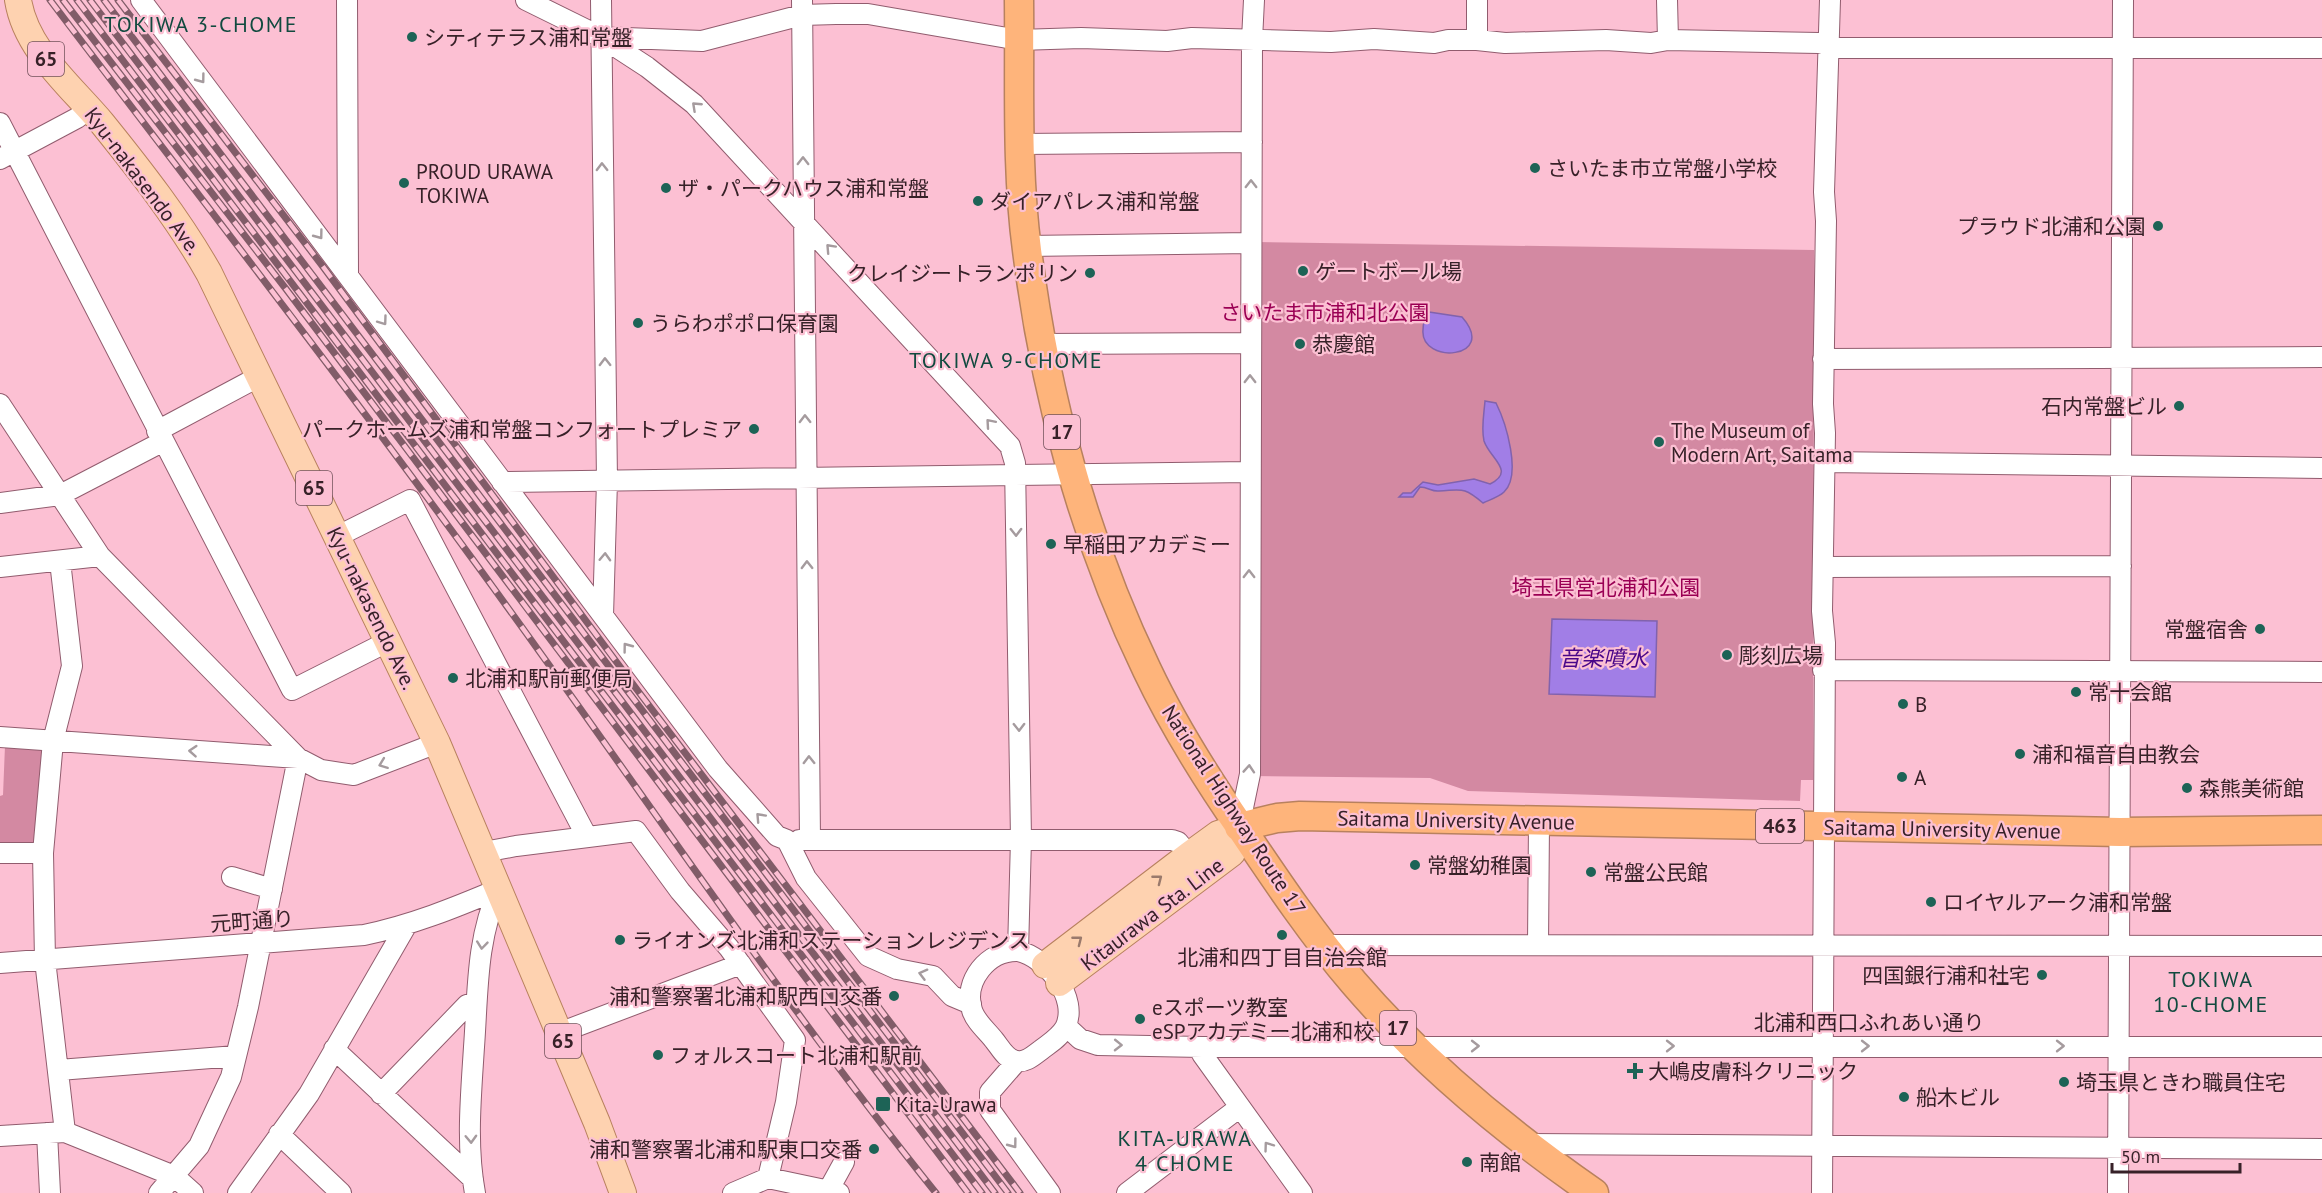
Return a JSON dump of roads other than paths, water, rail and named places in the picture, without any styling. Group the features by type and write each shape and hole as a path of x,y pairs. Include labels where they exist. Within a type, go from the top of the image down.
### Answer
{"highway":[{"name":"National Highway Route 17","path":"1019,0 1021,144 1026,246 1042,344 1072,472 1125,621 1146,668 1193,755 1239,826 1354,982 1416,1046 1527,1144 1594,1193"},
{"name":"Saitama University Avenue","path":"1239,826 1300,816 2120,832 2322,830"}],"main road":[{"name":"Kyu-nakasendo Ave.","path":"18,0 20,15 32,41 89,109 199,256 260,376 437,743 560,1033 622,1193"},
{"name":"Kitaurawa Sta. Line","path":"1052,974 1189,855 1218,834 1239,826"},
{"name":"Kitaurawa Sta. Line","path":"1052,974 1232,853 1239,826"}],"street":[{"path":"141,0 718,769 777,836 787,840 1172,840 1179,842 1189,855"},
{"path":"347,0 348,274"},
{"path":"526,0 601,37 647,67 694,104 994,426 1013,454 1021,839 1018,951"},
{"path":"601,0 607,481 603,616"},
{"path":"1239,826 1250,774 1250,343 1254,0"},
{"path":"1477,0 1477,40"},
{"path":"1667,0 1668,40"},
{"path":"1822,1193 1825,462 1823,358 1827,45 1830,0"},
{"path":"2118,1193 2123,0"},
{"path":"601,37 702,42 802,7 868,14 1019,40 1081,38 1136,41 1192,38 1331,42 1374,39 1434,43 1448,40 1516,43 1606,40 1640,43 1668,40 1819,43 1836,48 2322,48"},
{"path":"802,7 810,839"},
{"path":"7,156 77,118 89,109"},
{"path":"0,123 7,156 160,437 292,690 389,641"},
{"path":"1021,144 1252,142"},
{"path":"1026,246 1251,243"},
{"path":"1042,344 1250,343"},
{"path":"1823,358 2322,357"},
{"path":"0,503 60,495 260,376"},
{"path":"0,404 100,556 298,758 321,770 354,775 437,743"},
{"path":"1825,462 2322,468"},
{"path":"502,483 1072,472 1250,472"},
{"path":"338,536 410,500 587,837"},
{"path":"0,567 100,556"},
{"path":"50,1193 59,1070 45,960 43,853 53,741 72,666 60,561"},
{"path":"1824,567 2121,566"},
{"path":"1823,670 2322,672"},
{"path":"0,736 298,758"},
{"path":"159,1193 199,1146 231,1077 261,945 298,758"},
{"path":"1538,944 1539,822"},
{"path":"484,852 636,831 680,891 741,964 795,1040 786,1102 768,1178"},
{"path":"787,840 806,878 868,957 888,966 933,976 952,996 971,1004"},
{"path":"0,853 43,853"},
{"path":"232,877 272,889"},
{"path":"474,1186 471,1107 476,1002 483,932 499,889"},
{"name":"元町通り","path":"0,963 261,945 352,936 406,926 499,889"},
{"path":"238,1193 309,1094 406,926"},
{"path":"1325,945 2322,946"},
{"path":"1017,1062 1007,1057 973,1012 970,991 979,970 997,954 1018,951 1036,957 1052,974 1066,998 1066,1026 1060,1036 1027,1059 1017,1062 990,1092 990,1110 1050,1193"},
{"path":"560,1033 741,964"},
{"path":"381,1094 467,1005 476,1002"},
{"name":"北浦和西口ふれあい通り","path":"1066,1026 1080,1039 1098,1045 1202,1047 2119,1045 2322,1047"},
{"path":"1202,1047 1202,1054 1302,1193"},
{"path":"334,1049 474,1186"},
{"path":"59,1070 236,1056"},
{"path":"1127,1193 1240,1107"},
{"path":"0,1136 56,1133 174,1176 193,1193"},
{"path":"279,1134 341,1193"},
{"path":"1527,1144 2322,1149"},
{"path":"733,1193 768,1178 834,1192 844,1162"}],"water":[{"path":"1429,312 1462,317 1471,331 1471,342 1465,349 1444,352 1433,349 1425,341 1423,325"},
{"path":"1485,401 1496,403 1511,449 1512,474 1504,492 1483,503 1466,491 1437,491 1420,487 1413,497 1399,497 1403,493 1411,493 1423,482 1438,485 1474,479 1490,484 1497,479 1501,474 1501,469 1483,436"},
{"name":"音楽噴水","path":"1552,619 1657,621 1655,697 1549,694"}],"railway":[{"path":"50,0 419,486 783,993 936,1193"},
{"path":"63,0 286,289 968,1193"},
{"path":"77,0 982,1193"},
{"path":"90,0 995,1193"},
{"path":"104,0 1008,1193"},
{"path":"118,0 321,264 641,695 1020,1193"}],"place":[{"name":"シティテラス浦和常盤","path":"412,37"},
{"name":"さいたま市立常盤小学校","path":"1535,168"},
{"name":"PROUD URAWA TOKIWA","path":"404,183"},
{"name":"ザ・パークハウス浦和常盤","path":"666,188"},
{"name":"ダイアパレス浦和常盤","path":"978,201"},
{"name":"プラウド北浦和公園","path":"2158,226"},
{"name":"ゲートボール場","path":"1303,271"},
{"name":"クレイジートランポリン","path":"1090,273"},
{"name":"うらわポポロ保育園","path":"638,323"},
{"name":"恭慶館","path":"1300,344"},
{"name":"石内常盤ビル","path":"2179,406"},
{"name":"パークホームズ浦和常盤コンフォートプレミア","path":"754,429"},
{"name":"The Museum of Modern Art, Saitama","path":"1659,442"},
{"name":"早稲田アカデミー","path":"1051,544"},
{"name":"常盤宿舎","path":"2260,629"},
{"name":"彫刻広場","path":"1727,655"},
{"name":"北浦和駅前郵便局","path":"453,678"},
{"name":"常十会館","path":"2076,692"},
{"name":"B","path":"1903,704"},
{"name":"浦和福音自由教会","path":"2020,754"},
{"name":"A","path":"1902,777"},
{"name":"森熊美術館","path":"2187,788"},
{"name":"常盤幼稚園","path":"1415,865"},
{"name":"常盤公民館","path":"1591,872"},
{"name":"ロイヤルアーク浦和常盤","path":"1931,902"},
{"name":"北浦和四丁目自治会館","path":"1282,935"},
{"name":"ライオンズ北浦和ステーションレジデンス","path":"620,940"},
{"name":"四国銀行浦和社宅","path":"2042,975"},
{"name":"浦和警察署北浦和駅西口交番","path":"894,996"},
{"name":"eスポーツ教室 eSPアカデミー北浦和校","path":"1140,1019"},
{"name":"フォルスコート北浦和駅前","path":"658,1055"},
{"name":"大嶋皮膚科クリニック","path":"1635,1071"},
{"name":"埼玉県ときわ職員住宅","path":"2064,1082"},
{"name":"船木ビル","path":"1904,1097"},
{"name":"Kita-Urawa","path":"883,1104"},
{"name":"浦和警察署北浦和駅東口交番","path":"874,1149"},
{"name":"南館","path":"1467,1162"}],"district":[{"name":"TOKIWA 3-CHOME","path":"201,24"},
{"name":"TOKIWA 9-CHOME","path":"1006,360"},
{"name":"TOKIWA 10-CHOME","path":"2211,992"},
{"name":"KITA-URAWA 4 CHOME","path":"1185,1150"}],"park label":[{"name":"さいたま市浦和北公園","path":"1325,312"},
{"name":"埼玉県営北浦和公園","path":"1606,587"}]}
